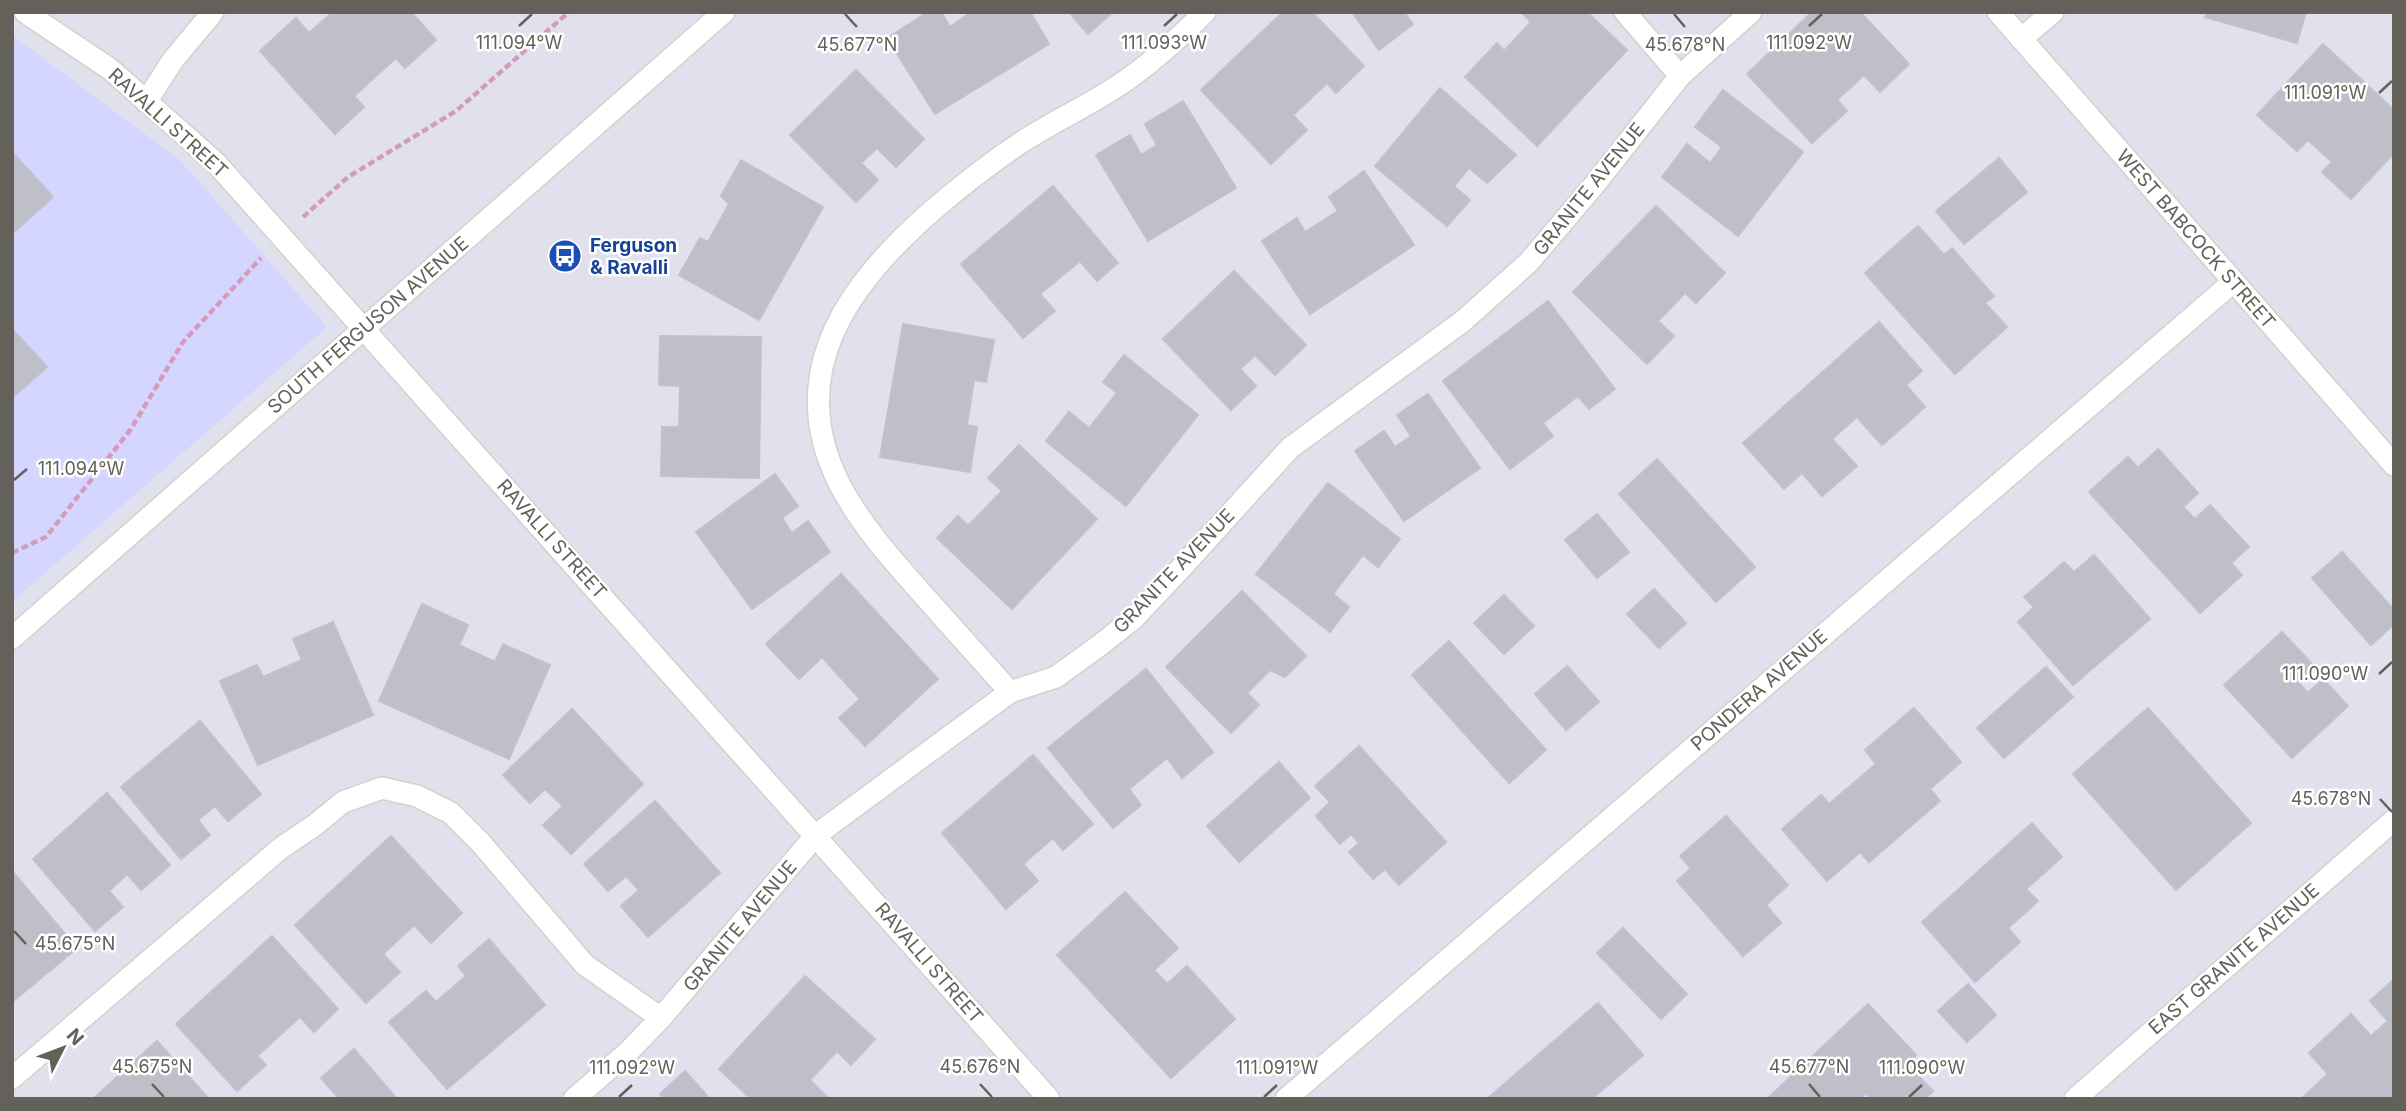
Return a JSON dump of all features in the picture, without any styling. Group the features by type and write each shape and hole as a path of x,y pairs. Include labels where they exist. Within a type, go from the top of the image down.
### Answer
{"street":[{"name":"RAVALLI STREET","path":"25,12 110,69 215,162 1049,1099"},
{"path":"146,102 173,60 213,12"},
{"name":"SOUTH FERGUSON AVENUE","path":"12,638 724,12"},
{"path":"1010,692 882,549 852,507 839,482 821,430 818,401 821,372 829,341 858,287 898,241 977,174 1025,140 1117,86 1174,43 1205,12"},
{"path":"1625,12 1680,76"},
{"name":"GRANITE AVENUE","path":"573,1099 627,1053 661,1018 816,835 1010,692 1056,677 1133,619 1290,448 1463,321 1529,262 1680,76 1751,12"},
{"name":"WEST BABCOCK STREET","path":"1998,12 2394,465"},
{"path":"2021,39 2053,12"},
{"name":"PONDERA AVENUE","path":"1286,1099 2233,282"},
{"path":"12,1078 281,848 344,802 382,788 417,796 451,813 480,842 585,965 661,1018"},
{"name":"EAST GRANITE AVENUE","path":"2075,1099 2394,820"}],"shaded area":[{"path":"12,35 180,160 327,327 12,602"}],"building":[{"path":"333,12 411,12 436,40 405,68 396,58 354,96 364,107 335,134 260,51 296,18 309,33"},
{"path":"928,12 941,12 950,27 971,12 1030,12 1049,44 935,114 887,38"},
{"path":"1069,12 1113,12 1088,34"},
{"path":"1283,12 1312,12 1364,66 1336,93 1327,83 1293,115 1307,130 1271,164 1201,90"},
{"path":"1352,12 1404,12 1413,24 1379,50"},
{"path":"1521,12 1587,12 1627,50 1537,146 1465,77 1497,43 1504,51 1531,22"},
{"path":"1812,12 1860,12 1909,64 1880,92 1864,75 1837,100 1847,111 1812,143 1747,74"},
{"path":"2207,12 2306,12 2297,43 2205,17"},
{"path":"2323,44 2394,110 2394,153 2351,199 2322,172 2332,162 2308,140 2297,151 2257,115"},
{"path":"856,70 924,139 896,167 877,148 861,163 878,180 856,202 790,135"},
{"path":"1440,88 1516,155 1487,183 1469,168 1454,186 1470,200 1447,226 1375,166"},
{"path":"1723,90 1803,152 1738,236 1662,177 1687,144 1710,163 1722,147 1695,127"},
{"path":"1183,101 1236,188 1148,241 1096,155 1130,135 1141,155 1157,145 1145,124"},
{"path":"12,152 53,197 12,234"},
{"path":"1999,158 2027,192 1964,244 1936,211"},
{"path":"741,160 823,207 759,320 679,275 700,238 708,242 729,204 721,196"},
{"path":"1364,171 1414,245 1310,314 1262,241 1297,218 1305,232 1338,211 1329,197"},
{"path":"1053,186 1118,263 1097,281 1080,261 1040,294 1055,311 1023,338 961,264"},
{"path":"1656,206 1725,273 1696,303 1685,293 1658,321 1674,336 1647,364 1573,292"},
{"path":"1918,226 1944,255 1952,248 1994,296 1985,303 2007,327 1955,374 1865,273"},
{"path":"1234,271 1306,345 1275,375 1255,355 1240,369 1256,386 1231,410 1163,339"},
{"path":"1548,301 1615,389 1589,409 1578,396 1543,423 1553,436 1510,469 1443,381"},
{"path":"1879,322 1922,371 1906,385 1925,407 1882,445 1857,417 1832,439 1857,466 1822,496 1802,473 1784,489 1743,443"},
{"path":"903,324 994,340 986,382 974,380 967,425 977,427 970,472 880,457"},
{"path":"12,329 47,367 12,398"},
{"path":"660,336 761,337 759,478 661,476 662,427 679,427 680,386 659,385"},
{"path":"1124,355 1198,415 1126,506 1046,441 1069,412 1089,428 1117,393 1103,382"},
{"path":"1428,394 1480,468 1404,521 1355,451 1384,431 1395,447 1411,436 1397,415"},
{"path":"1019,445 1097,519 1012,609 937,538 958,516 968,526 1002,491 988,478"},
{"path":"2158,449 2198,493 2183,507 2195,519 2210,505 2249,547 2231,563 2242,575 2200,613 2089,492 2128,457 2138,468"},
{"path":"1657,459 1755,567 1716,602 1619,494"},
{"path":"775,474 798,506 782,518 792,533 808,521 830,552 752,609 696,532"},
{"path":"1328,483 1400,539 1378,567 1363,555 1333,594 1349,607 1330,632 1256,574"},
{"path":"1597,514 1629,552 1597,578 1565,540"},
{"path":"2342,552 2394,610 2394,624 2371,645 2312,578"},
{"path":"2094,555 2150,619 2073,685 2018,622 2034,607 2024,597 2064,562 2074,572"},
{"path":"841,574 938,679 865,746 839,718 860,699 822,657 799,679 766,644"},
{"path":"1654,589 1686,623 1659,648 1627,614"},
{"path":"1242,591 1306,656 1285,677 1270,670 1247,693 1259,705 1231,733 1166,667"},
{"path":"1504,595 1534,626 1504,654 1474,623"},
{"path":"422,604 468,625 459,645 495,662 503,644 550,665 509,759 379,701"},
{"path":"333,622 373,715 258,765 220,681 257,665 263,677 302,660 293,639"},
{"path":"2282,632 2314,666 2297,681 2308,693 2323,679 2348,706 2292,758 2224,685"},
{"path":"1449,641 1546,750 1509,783 1412,675"},
{"path":"1567,666 1599,702 1566,730 1535,694"},
{"path":"2046,667 2073,697 2004,758 1977,728"},
{"path":"1146,669 1213,752 1182,778 1167,758 1129,789 1141,805 1113,828 1048,748"},
{"path":"1914,708 1961,762 1930,789 1940,801 1869,862 1860,852 1827,881 1782,829 1821,795 1829,804 1876,764 1865,750"},
{"path":"2148,708 2251,823 2176,890 2073,774"},
{"path":"572,709 643,784 571,854 543,825 563,806 545,789 530,803 503,775"},
{"path":"200,721 261,794 228,821 215,806 198,820 210,835 181,859 121,787"},
{"path":"1359,746 1446,842 1399,885 1385,869 1373,879 1349,852 1359,843 1351,834 1340,844 1316,816 1330,802 1315,786"},
{"path":"1033,755 1093,824 1063,850 1053,838 1023,864 1038,881 1006,909 942,833"},
{"path":"1279,762 1310,798 1239,862 1207,826"},
{"path":"107,793 170,865 141,890 127,874 109,891 123,907 95,931 33,859"},
{"path":"655,801 720,873 648,937 621,906 639,890 626,876 608,891 584,864"},
{"path":"1726,816 1788,885 1766,905 1781,923 1743,956 1677,881 1691,868 1680,856"},
{"path":"2032,823 2062,857 2026,889 2038,901 2008,928 2020,942 1975,982 1922,922"},
{"path":"391,836 462,913 431,943 414,925 383,954 400,972 366,1003 295,925"},
{"path":"12,871 77,948 12,1002"},
{"path":"1125,892 1178,948 1154,970 1167,984 1187,966 1235,1019 1171,1078 1057,955"},
{"path":"1623,928 1687,994 1661,1019 1597,953"},
{"path":"272,936 338,1009 314,1032 300,1017 257,1056 266,1065 237,1091 176,1024"},
{"path":"489,939 545,1005 447,1089 389,1022 426,991 436,1002 466,976 458,966"},
{"path":"805,976 875,1039 851,1065 837,1051 810,1080 829,1099 751,1099 719,1069"},
{"path":"2394,979 2394,1099 2301,1099 2328,1074 2309,1053 2351,1014 2371,1036 2388,1021 2370,1001"},
{"path":"1968,984 1996,1015 1967,1042 1938,1011"},
{"path":"1598,1003 1643,1055 1592,1099 1487,1099"},
{"path":"1868,1004 1916,1055 1907,1064 1933,1091 1925,1099 1871,1099 1866,1093 1860,1099 1767,1099"},
{"path":"157,1041 209,1099 93,1099"},
{"path":"354,1049 397,1099 335,1099 337,1096 321,1078"},
{"path":"685,1071 710,1099 665,1099 660,1094"}],"place":[{"name":"Ferguson & Ravalli","path":"565,256"}]}
